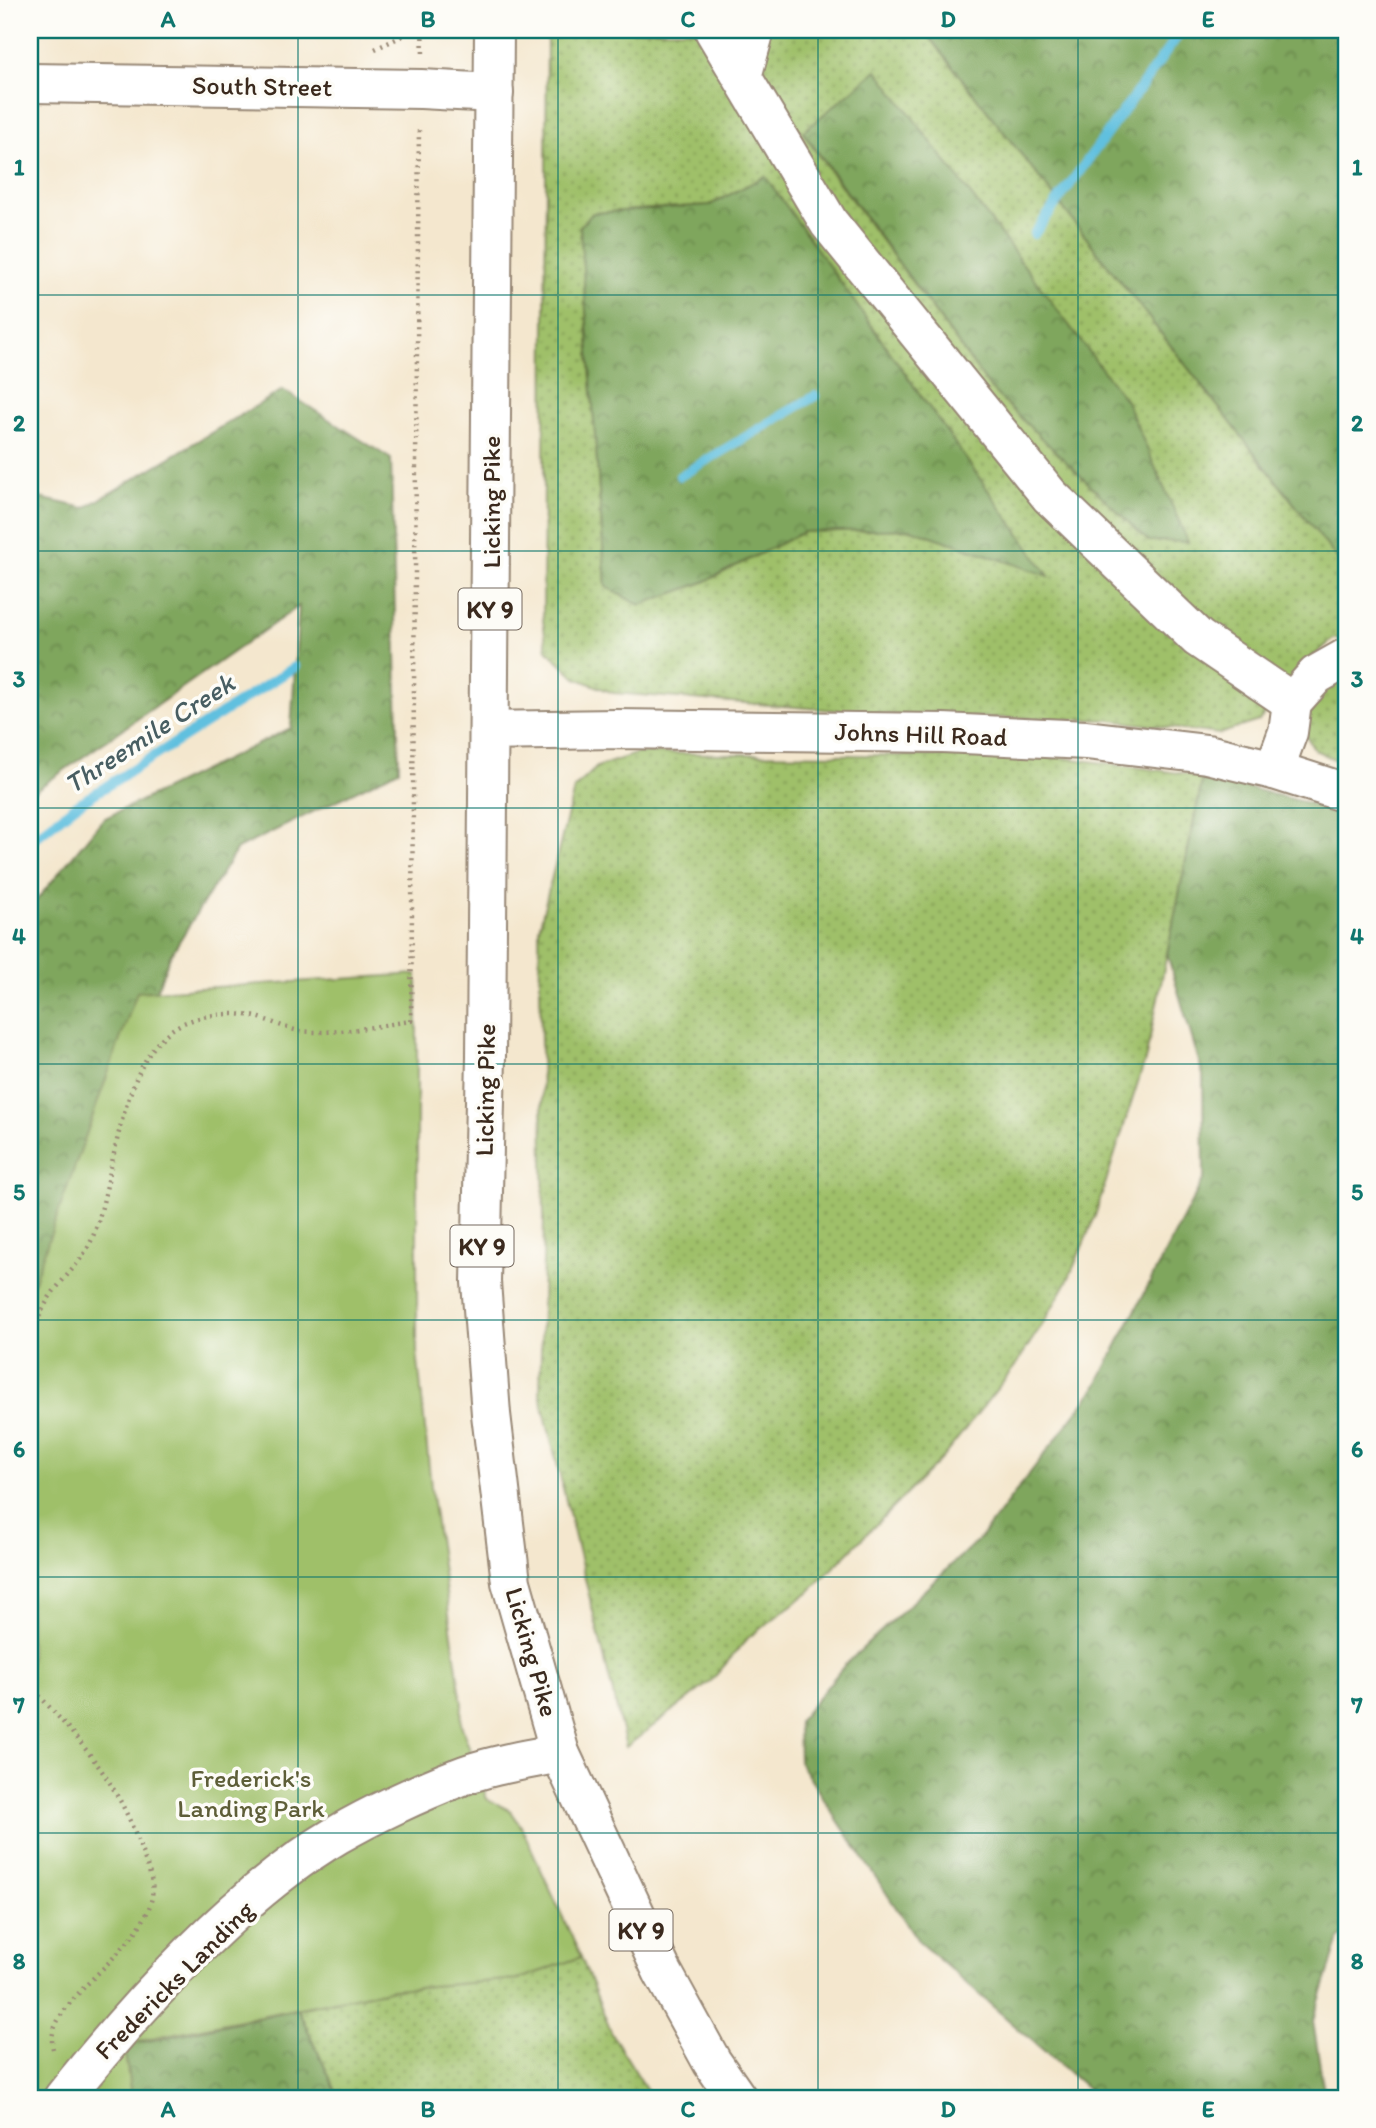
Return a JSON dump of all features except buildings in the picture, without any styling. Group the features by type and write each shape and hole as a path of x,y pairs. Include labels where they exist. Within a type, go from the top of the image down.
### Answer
{"main road":[{"name":"Licking Pike","path":"494,30 489,731 481,1282 491,1414 511,1582 560,1753 662,1971 712,2062 737,2098"},
{"path":"714,30 829,223 1050,496 1198,638 1292,702"},
{"path":"742,77 755,30"},
{"name":"South Street","path":"30,83 421,89 494,93"},
{"path":"1274,770 1288,732 1292,702 1317,674 1346,658"},
{"name":"Johns Hill Road","path":"489,731 616,729 1086,740 1207,754 1274,770 1346,793"},
{"name":"Fredericks Landing","path":"63,2098 114,2037 210,1936 277,1878 337,1835 456,1778 560,1753"}],"path":[{"path":"30,1343 37,1320 56,1288 83,1258 93,1237 121,1120 134,1082 155,1048 170,1032 190,1020 224,1014 256,1017 299,1031 337,1031 411,1021 419,138"},
{"path":"30,1685 109,1779 127,1809 152,1884 149,1911 129,1941 68,2004 57,2020 52,2046 56,2056"}],"green space":[{"path":"547,30 924,30 1346,570 1346,637 1333,639 1294,674 1259,721 1219,734 1109,720 912,716 613,693 576,678 547,650 543,620","holes":["803,133 992,390 816,152","765,177 1048,575 911,529 803,532 704,582 640,605 606,587 580,226 594,213 710,205"]},
{"path":"924,30 1346,30 1346,570"},
{"path":"877,70 1126,401 1188,542 1148,541 992,390 803,132"},
{"path":"765,176 1049,576 911,529 803,532 704,582 640,605 606,587 580,226 593,213 710,205"},
{"path":"283,390 391,459 399,770 237,849 170,956 30,1314 30,908 103,819 291,728 299,606 30,794 30,496 85,508"},
{"path":"1346,673 1346,765 1315,750 1302,729 1309,695"},
{"path":"638,753 1058,757 1203,776 1146,1057 1094,1219 1068,1280 1048,1315 1016,1365 943,1457 809,1592 748,1638 710,1682 626,1747 540,1394 544,1217 539,928 574,789 597,767"},
{"path":"1203,776 1315,805 1346,819 1346,1934 1339,1939 1313,2021 1325,2098 1098,2098 919,1942 799,1762 798,1722 844,1666 981,1537 1095,1388 1204,1178 1203,1075 1167,954"},
{"name":"Frederick's Landing Park","path":"417,974 417,1351 432,1496 462,1704 461,1724 487,1799 511,1811 521,1826 581,1957 519,1979 393,1989 156,2037 124,2046 130,2090 134,2098 30,2098 30,1292 137,992"},
{"path":"581,1957 612,2034 652,2098 339,2098 298,2009 393,1989 519,1979"},
{"path":"298,2009 339,2098 134,2098 130,2090 124,2046"}],"waterway":[{"name":"Threemile Creek","path":"1034,234 1182,30"},
{"name":"Threemile Creek","path":"680,476 815,396"},
{"name":"Threemile Creek","path":"30,842 75,806 295,667"}]}
